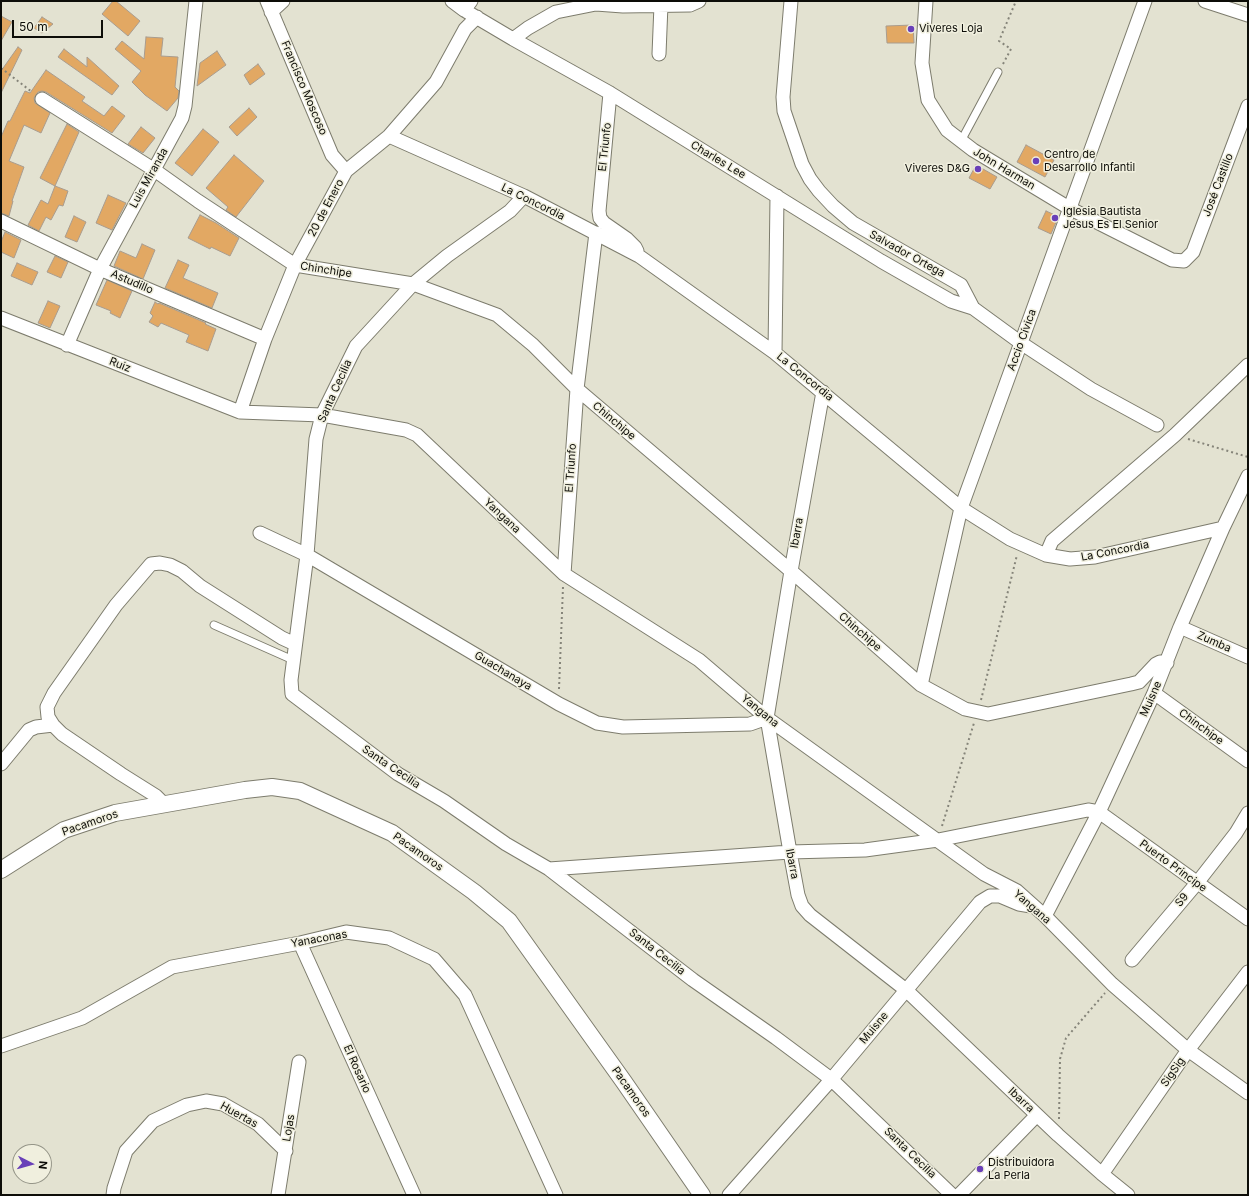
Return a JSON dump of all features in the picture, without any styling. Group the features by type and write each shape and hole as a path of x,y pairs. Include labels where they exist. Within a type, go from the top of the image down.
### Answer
{"street":[{"name":"Luis Miranda","path":"67,345 100,269 182,118 185,106 196,1"},
{"path":"269,6 283,1"},
{"name":"Charles Lee","path":"452,1 468,5 476,17 610,93 881,261 952,301 973,308"},
{"path":"513,39 528,28 556,12 596,4 661,6 690,5 699,1"},
{"name":"Salvador Ortega","path":"791,1 783,97 784,111 796,151 810,179 833,206 853,223 961,285 973,308 1021,344 1091,389 1157,425"},
{"name":"John Harman","path":"926,1 922,63 928,100 947,130 973,150 1069,208 1172,260 1184,261"},
{"name":"Accio Cívica","path":"921,685 961,508 1145,1"},
{"path":"1205,1 1248,15"},
{"name":"Francisco Moscoso","path":"269,6 332,155 346,171"},
{"path":"659,54 661,6"},
{"name":"20 de Enero","path":"240,412 265,339 295,265 346,171 389,136 436,82 465,29 476,17"},
{"name":"El Triunfo","path":"610,93 599,211 600,218 604,223 636,247 639,256"},
{"name":"Chinchipe","path":"42,99 153,169 295,265 413,284 496,315 533,345 577,389 791,571 921,685 965,709 988,714 1139,682 1156,664 1160,662 1167,663"},
{"name":"José Castillo","path":"1184,261 1193,252 1248,106"},
{"name":"La Concordia","path":"389,136 524,196 639,256 775,353 961,508 1020,544 1046,555 1070,559 1095,557 1223,528"},
{"name":"Santa Cecilia","path":"524,196 510,211 447,256 413,284 356,346 322,415 316,439 306,555 291,680 292,694 398,774 444,801 506,844 549,870 693,980 831,1079 952,1195"},
{"path":"775,353 777,196"},
{"name":"Astudillo","path":"1,221 100,269 265,339"},
{"name":"El Triunfo","path":"564,574 577,389 596,233"},
{"name":"Ruiz","path":"1,318 240,412"},
{"path":"1046,555 1052,541 1175,435 1248,365"},
{"name":"Ibarra","path":"823,392 791,571 767,718 798,895 802,906 810,915 906,990 1058,1135 1128,1195"},
{"name":"Yangana","path":"240,412 322,415 406,430 417,435 564,574 699,660 767,718 984,874 1017,891 1045,916 1112,984 1188,1050 1248,1093"},
{"name":"Muisne","path":"1045,916 1099,812 1154,693 1180,627 1223,528 1248,476"},
{"name":"Guachanaya","path":"260,533 306,555 559,704 597,722 623,728 750,724 767,718"},
{"path":"164,804 156,796 62,734 53,726 48,717 47,707 54,693 116,605 151,564 160,563 170,565 182,571 200,586 282,638 295,644"},
{"name":"Zumba","path":"1180,627 1248,657"},
{"name":"Chinchipe","path":"1154,693 1248,761"},
{"path":"1,764 29,730 36,727 53,726"},
{"name":"Pacamoros","path":"1,870 64,830 115,814 245,790 272,787 300,791 392,833 474,892 509,920 702,1195"},
{"path":"549,870 790,852 865,850 938,840 1088,810 1099,812"},
{"name":"Puerto Principe","path":"1099,812 1248,919"},
{"name":"S9","path":"1132,960 1197,883 1236,833 1248,813"},
{"name":"Muisne","path":"729,1195 831,1079 980,902 990,896 1000,896 1019,904 1033,906"},
{"name":"Yanaconas","path":"1,1046 82,1018 172,967 300,943 346,932 390,938 434,958 465,995 556,1195"},
{"name":"El Rosario","path":"300,943 414,1195"},
{"name":"SigSig","path":"1102,1174 1188,1050 1248,972"},
{"name":"Lojas","path":"278,1195 299,1062"},
{"name":"Huertas","path":"112,1195 126,1151 153,1121 187,1104 206,1101 223,1104 258,1124 286,1151"},
{"path":"959,1195 1037,1115"}],"lane":[{"path":"961,142 998,72"},
{"path":"214,625 293,660"}],"path":[{"path":"998,72 1011,49 999,41 1016,1"},
{"path":"1,68 42,99"},
{"path":"1175,435 1248,457"},
{"path":"938,840 977,712 1020,544"},
{"path":"559,704 564,574"},
{"path":"1058,1135 1060,1059 1066,1038 1112,984"}],"building":[{"path":"113,1 116,1 140,21 128,36 102,14"},
{"path":"1,16 12,22 1,41"},
{"path":"42,17 53,24 42,33 34,28"},
{"path":"913,25 914,43 887,43 886,26"},
{"path":"146,37 163,38 161,56 178,57 175,87 179,91 178,98 167,111 145,95 132,82 141,71 115,49 122,41 144,59"},
{"path":"18,47 22,50 1,93 1,71"},
{"path":"64,49 87,67 87,57 119,86 112,95 58,57"},
{"path":"217,51 226,65 197,86 200,63"},
{"path":"258,64 265,74 250,85 244,75"},
{"path":"46,70 85,97 82,101 104,116 112,106 125,116 112,133 46,92 38,92 34,98 35,103 50,113 41,133 24,125 9,161 24,167 12,201 9,216 1,213 1,137 25,91 30,93"},
{"path":"249,108 257,117 237,136 229,127"},
{"path":"67,124 79,132 55,186 40,178"},
{"path":"141,127 155,138 143,153 128,144"},
{"path":"203,129 219,142 192,176 175,163"},
{"name":"Centro de Desarrollo Infantil","path":"1026,145 1054,160 1045,177 1017,162"},
{"path":"234,155 264,181 236,217 226,210 228,207 206,188"},
{"path":"976,165 997,177 990,189 969,178"},
{"path":"55,186 68,191 63,206 59,205 51,220 46,217 39,231 28,225 41,200 48,204"},
{"path":"108,195 126,203 112,230 96,223"},
{"path":"1046,211 1055,215 1057,220 1051,234 1038,228"},
{"path":"200,215 216,223 239,238 230,256 211,247 210,249 188,238"},
{"path":"74,216 86,222 77,242 65,237"},
{"path":"5,232 21,240 14,258 1,252 1,242"},
{"path":"142,244 155,250 143,279 114,266 120,251 136,258"},
{"path":"55,256 68,262 61,278 47,272"},
{"path":"178,260 189,265 183,278 218,293 212,308 165,288"},
{"path":"17,263 38,272 32,285 11,276"},
{"path":"107,280 132,291 120,318 110,313 111,311 96,305"},
{"path":"48,301 60,306 50,328 38,323"},
{"path":"155,302 206,323 205,324 216,329 208,351 186,342 189,335 161,323 158,327 149,322 153,316 150,313"}],"place":[{"name":"Viveres Loja","path":"911,29"},
{"name":"Centro de Desarrollo Infantil","path":"1036,161"},
{"name":"Viveres D&G","path":"978,169"},
{"name":"Iglesia Bautista Jesus Es El Senior","path":"1055,218"},
{"name":"Distribuidora La Perla","path":"980,1169"}]}
